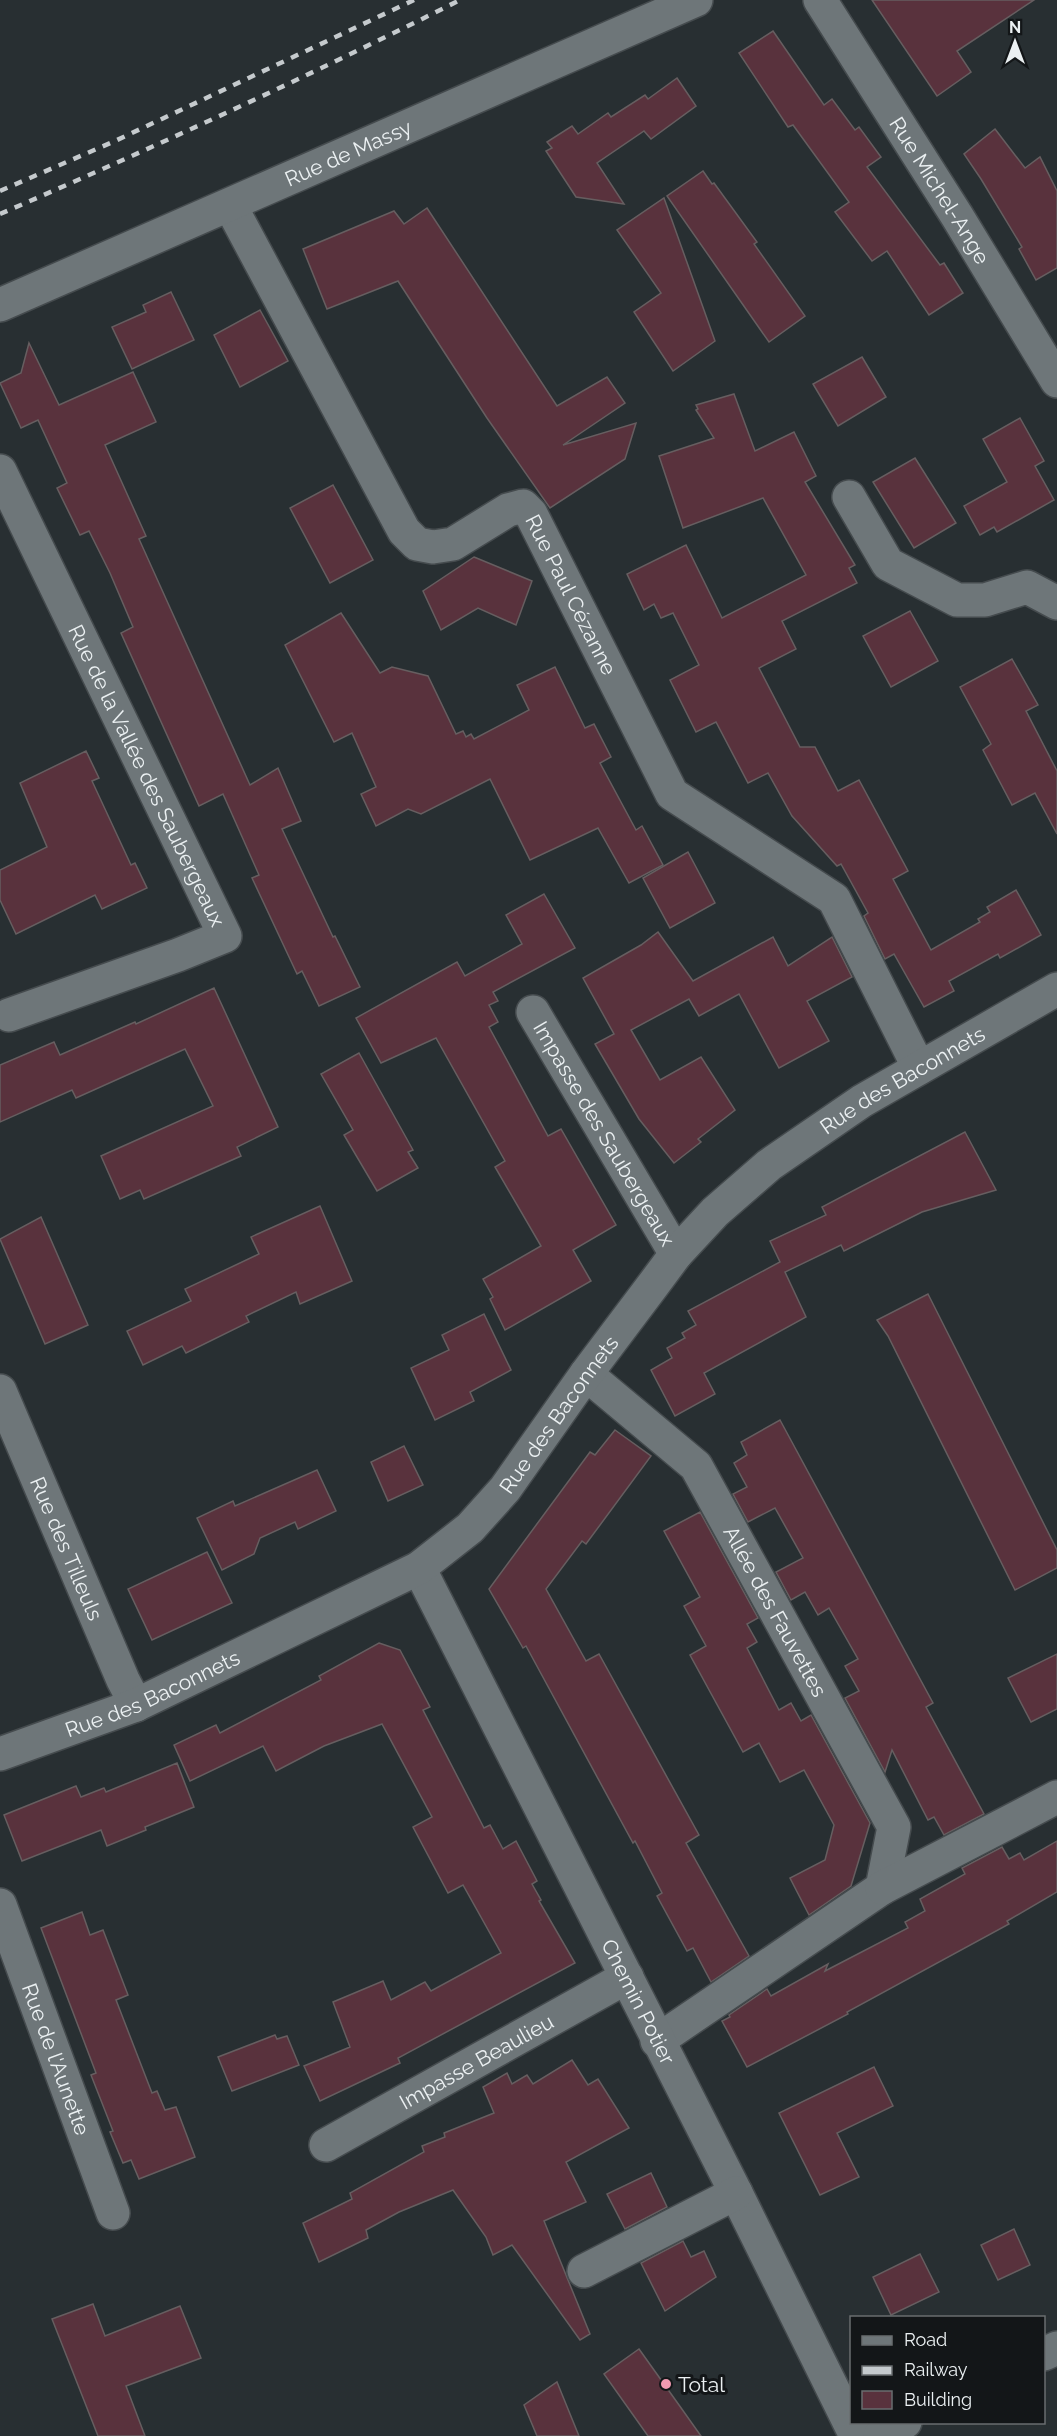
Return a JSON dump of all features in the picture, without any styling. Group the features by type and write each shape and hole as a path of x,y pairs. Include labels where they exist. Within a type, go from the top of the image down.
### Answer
{"street":[{"name":"Rue de Massy","path":"0,306 696,0"},
{"name":"Rue Michel-Ange","path":"820,0 957,216 1057,381"},
{"name":"Rue Paul Cézanne","path":"230,205 404,531 417,544 433,547 453,544 508,510 522,507 531,514 672,794 834,899 919,1068"},
{"name":"Rue de la Vallée des Saubergeaux","path":"0,471 225,936 178,955 3,1009"},
{"path":"849,497 888,564 957,600 986,600 1027,587 1057,603"},
{"name":"Rue des Baconnets","path":"0,1754 136,1705 419,1568 470,1528 505,1489 586,1374 676,1254 715,1212 769,1165 862,1101 1057,989"},
{"name":"Impasse des Saubergeaux","path":"532,1012 676,1254"},
{"name":"Allée des Fauvettes","path":"586,1374 696,1466 894,1827 882,1887"},
{"name":"Rue des Tilleuls","path":"0,1391 123,1680 136,1705"},
{"name":"Chemin Potier","path":"419,1568 736,2193 850,2424"},
{"path":"657,2041 882,1887 1057,1797"},
{"name":"Rue de l'Aunette","path":"0,1905 113,2214"},
{"name":"Impasse Beaulieu","path":"326,2145 627,1977"},
{"path":"584,2271 736,2193"},
{"path":"880,2436 901,2424"}],"building":[{"path":"872,0 1034,0 957,51 971,72 937,96"},
{"path":"773,31 824,105 832,99 855,130 859,127 881,157 867,167 940,265 944,263 963,293 929,315 887,251 872,261 835,212 849,202 793,125 788,127 739,53"},
{"path":"677,78 696,106 651,139 644,131 597,163 624,204 576,197 546,151 552,148 547,142 572,126 578,134 608,113 611,117 645,95 648,99"},
{"path":"995,129 1025,168 1040,157 1057,191 1057,268 1036,280 1019,249 1022,247 964,154"},
{"path":"703,171 757,242 754,244 805,316 769,342 667,196"},
{"path":"664,198 715,341 673,371 634,312 661,293 617,230"},
{"path":"427,208 557,406 607,377 625,403 563,445 636,423 625,459 550,508 487,418 398,281 327,309 303,249 394,211 404,224"},
{"path":"171,292 194,340 132,369 112,327 146,312 143,305"},
{"path":"260,310 288,361 240,387 214,335"},
{"path":"29,343 59,405 133,372 156,422 105,445 146,536 139,539 250,785 278,768 301,821 282,829 333,937 335,936 360,987 319,1006 302,971 297,974 252,878 259,875 223,794 199,806 121,633 133,627 110,573 89,531 80,535 57,488 67,483 38,420 21,428 0,383 21,373"},
{"path":"862,357 886,397 838,426 813,384"},
{"path":"734,394 755,451 794,432 816,476 805,482 855,565 849,568 857,583 782,621 796,649 759,668 800,747 815,747 838,791 859,780 908,871 893,879 931,950 980,922 978,919 990,912 987,907 1016,890 1041,935 1000,958 998,954 949,981 954,991 924,1007 894,954 885,959 864,916 868,913 841,864 837,866 792,816 768,773 748,783 716,722 696,732 670,680 699,665 673,613 661,618 654,604 644,610 627,574 686,545 722,618 806,575 763,498 683,528 659,456 714,438 696,410 698,409 696,405"},
{"path":"1020,418 1044,461 1035,466 1054,500 997,532 994,527 980,535 964,506 1007,482 983,439"},
{"path":"915,458 956,523 914,548 873,482"},
{"path":"333,485 373,560 330,583 290,508"},
{"path":"474,557 532,581 516,625 478,608 441,630 423,591"},
{"path":"910,611 938,661 891,687 863,636"},
{"path":"341,613 380,673 392,667 428,676 456,734 463,731 466,737 471,734 474,739 529,710 517,685 555,667 585,728 594,724 611,757 600,763 636,830 642,826 663,865 629,883 598,828 530,860 490,779 421,814 408,809 376,826 361,794 376,787 352,733 334,742 285,645"},
{"path":"1012,659 1038,705 1026,711 1057,771 1057,834 1035,793 1012,805 983,750 991,744 960,687"},
{"path":"86,751 99,778 92,781 131,865 135,863 147,888 102,909 95,895 16,934 0,900 0,870 47,847 20,783"},
{"path":"688,852 715,903 670,928 643,878"},
{"path":"544,894 575,948 493,992 498,1001 489,1005 498,1022 489,1027 548,1136 561,1129 616,1225 573,1250 591,1281 505,1330 490,1299 493,1297 483,1279 541,1246 495,1167 505,1161 436,1038 381,1063 356,1018 457,962 465,976 522,944 506,915"},
{"path":"658,932 693,981 773,937 788,966 832,937 852,977 807,1001 829,1041 779,1068 739,994 699,1016 689,999 631,1030 660,1080 701,1057 735,1110 698,1139 701,1142 674,1163 639,1119 595,1044 614,1034 583,978 641,945"},
{"path":"214,988 278,1127 237,1147 241,1156 144,1199 140,1190 120,1199 101,1156 213,1106 185,1049 76,1098 72,1090 0,1122 0,1065 54,1042 60,1055 135,1022 136,1024"},
{"path":"359,1053 413,1150 408,1152 418,1168 377,1191 344,1135 353,1130 321,1074"},
{"path":"965,1132 996,1190 922,1212 844,1251 841,1245 785,1272 806,1317 704,1373 715,1394 675,1416 651,1370 672,1358 667,1348 685,1338 682,1333 696,1325 688,1311 780,1262 770,1241 826,1215 822,1207"},
{"path":"320,1206 352,1281 300,1304 296,1292 246,1316 249,1322 186,1353 182,1346 143,1365 127,1331 191,1301 185,1289 259,1254 251,1237"},
{"path":"41,1217 88,1325 45,1344 0,1239"},
{"path":"928,1294 1057,1550 1057,1568 1015,1590 888,1336 877,1320"},
{"path":"484,1314 511,1370 470,1392 474,1401 435,1420 411,1368 449,1350 442,1335"},
{"path":"780,1420 933,1703 926,1707 984,1814 944,1835 934,1817 928,1820 892,1750 885,1772 845,1698 859,1691 845,1666 858,1659 829,1608 818,1615 805,1592 791,1600 776,1572 803,1558 775,1508 748,1522 733,1494 747,1487 734,1463 747,1455 741,1442"},
{"path":"615,1430 651,1456 586,1544 582,1541 546,1589 586,1661 599,1654 699,1835 686,1843 749,1956 711,1982 693,1948 687,1951 657,1896 662,1893 635,1841 633,1843 526,1646 523,1648 489,1589 590,1452 595,1455"},
{"path":"404,1446 423,1485 388,1501 371,1462"},
{"path":"317,1470 336,1511 298,1529 295,1522 260,1538 254,1554 222,1570 197,1518 233,1501 235,1506"},
{"path":"700,1512 758,1618 747,1624 757,1642 747,1648 779,1710 791,1703 801,1721 811,1715 870,1823 851,1886 809,1915 790,1878 825,1860 834,1825 804,1770 780,1782 759,1743 743,1752 690,1655 706,1646 684,1606 700,1597 664,1531"},
{"path":"207,1552 232,1603 152,1640 128,1589"},
{"path":"379,1643 400,1650 430,1707 423,1710 484,1828 490,1825 503,1849 516,1841 537,1881 532,1884 541,1900 539,1901 575,1963 398,2058 400,2063 320,2101 304,2066 350,2047 333,2002 383,1981 391,2000 425,1982 431,1991 501,1953 463,1885 448,1893 413,1827 432,1817 382,1724 324,1746 276,1771 263,1746 190,1781 174,1745 216,1725 220,1733 321,1680 319,1676"},
{"path":"1057,1654 1057,1709 1031,1722 1008,1678"},
{"path":"177,1763 194,1807 107,1846 101,1830 22,1861 4,1815 76,1786 81,1797 104,1788 106,1792"},
{"path":"1057,1841 1057,1892 1007,1921 1009,1924 847,2012 848,2014 747,2067 722,2021 730,2017 729,2015 767,1989 771,1996 828,1964 825,1971 908,1928 905,1922 925,1911 920,1899 965,1874 962,1868 1002,1847 1009,1859 1020,1853 1024,1860"},
{"path":"82,1912 90,1935 103,1930 128,1995 116,2000 152,2093 157,2091 165,2110 176,2107 195,2157 139,2179 131,2160 123,2163 110,2132 113,2131 91,2075 96,2073 41,1928"},
{"path":"275,2035 277,2039 287,2036 299,2065 232,2091 218,2057"},
{"path":"572,2060 588,2085 598,2079 629,2128 566,2162 586,2202 544,2221 590,2334 580,2340 512,2245 493,2255 486,2237 453,2190 399,2212 366,2230 368,2238 319,2262 303,2223 352,2199 350,2193 424,2152 422,2146 445,2137 444,2133 494,2113 483,2087 507,2073 512,2084 527,2075 533,2084"},
{"path":"874,2067 893,2106 837,2133 859,2177 820,2195 779,2113"},
{"path":"651,2173 667,2207 625,2229 607,2194"},
{"path":"1014,2229 1030,2265 998,2280 981,2245"},
{"path":"683,2241 691,2257 704,2251 716,2277 665,2311 641,2263"},
{"path":"920,2254 939,2292 891,2315 873,2277"},
{"path":"93,2304 105,2336 180,2306 201,2358 126,2386 145,2436 98,2436 52,2319"},
{"path":"639,2349 701,2436 648,2436 604,2374"},
{"path":"557,2382 579,2436 537,2436 524,2405"}],"railway":[{"path":"0,191 115,141 414,0"},
{"path":"0,214 232,110 460,0"}],"place":[{"name":"Total","path":"666,2384"}]}
